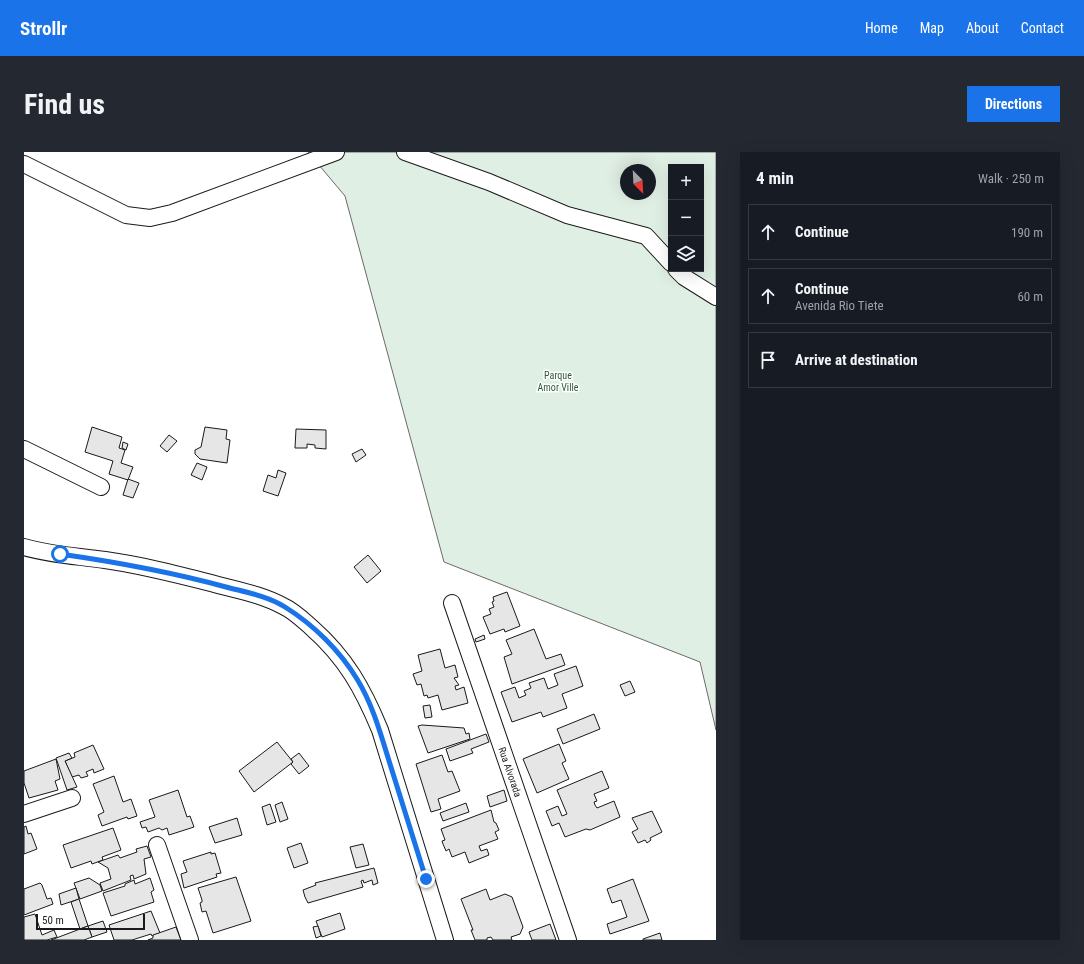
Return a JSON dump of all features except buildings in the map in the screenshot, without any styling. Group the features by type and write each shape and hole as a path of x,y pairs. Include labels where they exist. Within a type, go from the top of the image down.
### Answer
{"street":[{"path":"24,164 126,215 150,218 172,213 336,152"},
{"path":"405,152 489,182 567,215 646,236 668,260"},
{"path":"679,272 684,277 716,297"},
{"path":"24,449 101,487"},
{"path":"24,547 37,551 106,560 171,572 261,596 285,606 323,637 341,656 357,680 380,730 387,757 445,940"},
{"name":"Rua Alvorada","path":"452,604 568,940"},
{"path":"24,814 72,798"},
{"path":"157,845 190,940"}],"green space":[{"name":"Parque Amor Ville","path":"308,152 716,152 716,730 700,662 444,562 345,196"}],"route":[{"path":"60,554 106,560 171,572 261,596 285,606 304,620 341,656 357,680 368,701 380,730 387,757 426,879"}]}
